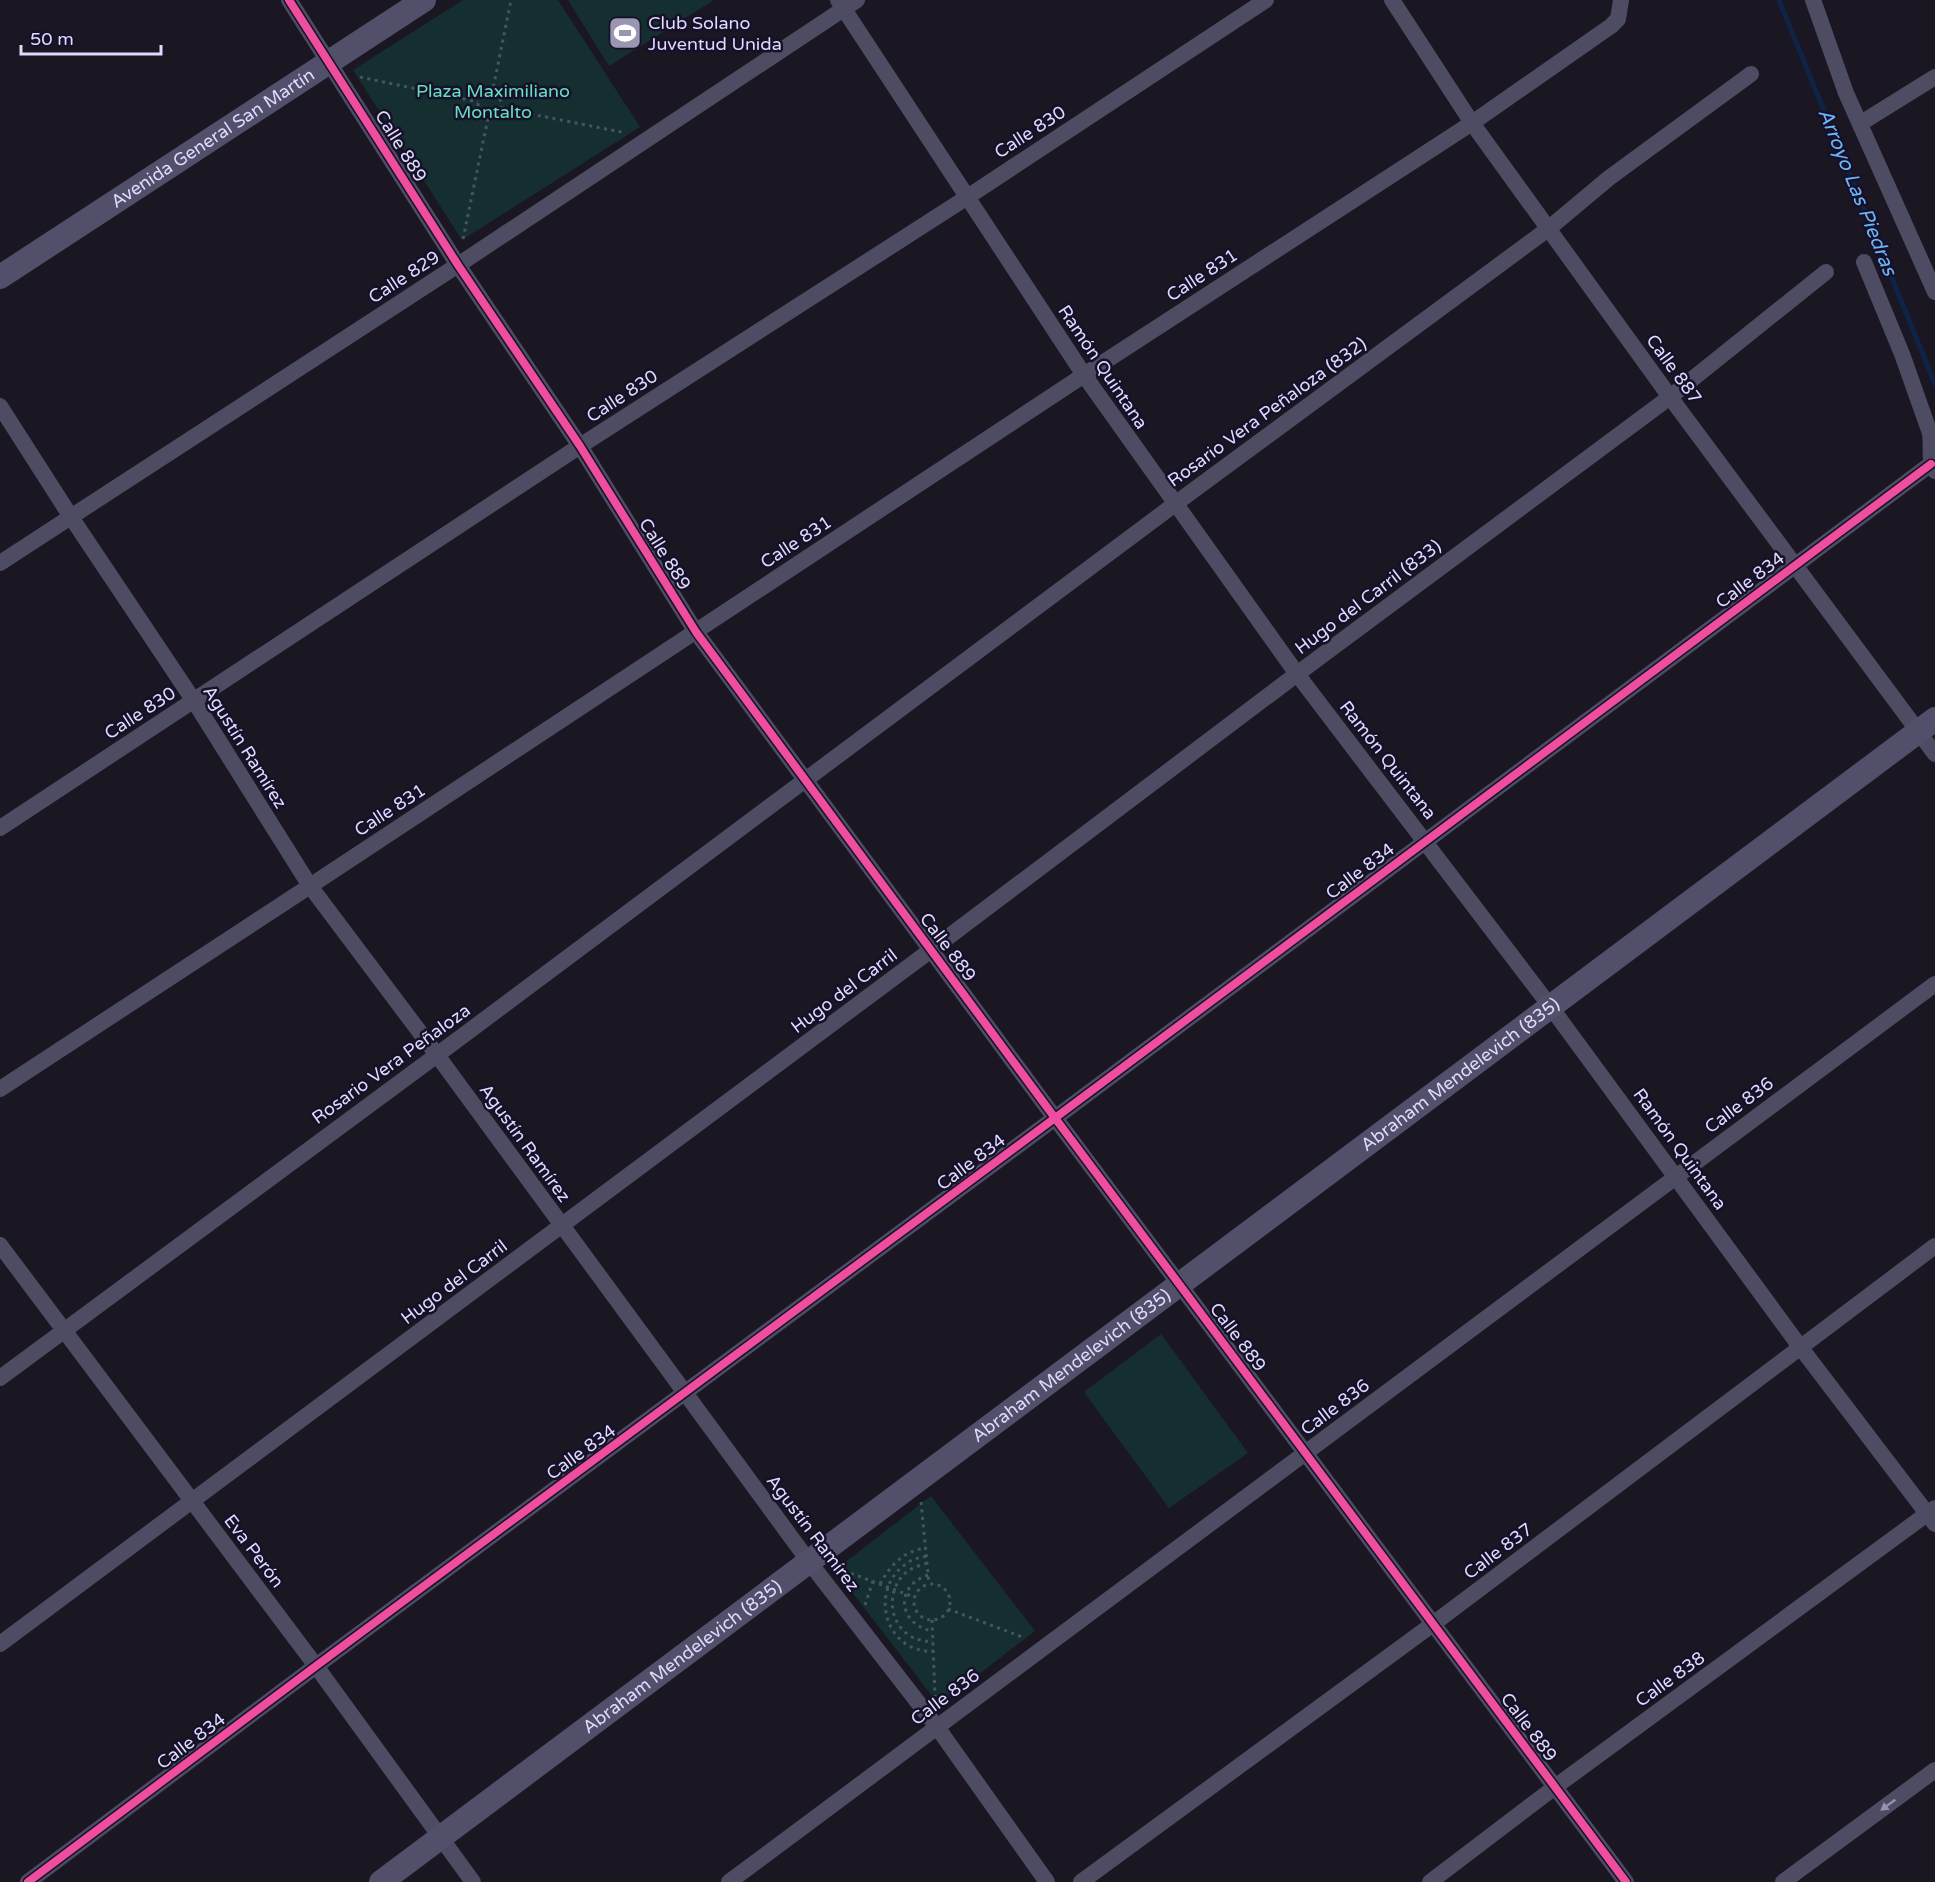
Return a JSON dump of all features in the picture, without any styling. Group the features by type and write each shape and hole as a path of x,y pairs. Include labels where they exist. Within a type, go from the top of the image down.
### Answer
{"street":[{"name":"Calle 889","path":"289,0 458,265 580,447 696,632 1055,1118 1626,1882"},
{"name":"Avenida General San Martín","path":"0,277 333,67 424,0"},
{"name":"Calle 830","path":"0,828 1266,0"},
{"name":"Calle 887","path":"1392,0 1472,123 1670,397 1794,565 1927,725 1935,754"},
{"name":"Calle 831","path":"0,1089 1084,375 1472,123 1611,26 1618,19 1621,0"},
{"path":"1813,0 1846,93 1935,292"},
{"name":"Ramón Quintana","path":"846,3 966,198 1084,375 1297,674 1550,1006 1801,1348 1933,1515"},
{"name":"Calle 829","path":"0,563 458,265 846,3"},
{"name":"Rosario Vera Peñaloza (832)","path":"805,780 1548,229 1609,177 1751,74"},
{"path":"1861,123 1935,76"},
{"path":"1864,262 1902,354 1930,433 1933,467"},
{"name":"Hugo del Carril (833)","path":"931,950 1670,397 1826,272"},
{"name":"Agustín Ramírez","path":"0,406 194,701 310,886 937,1727 1047,1882"},
{"name":"Calle 834","path":"28,1882 1794,565 1933,467"},
{"name":"Abraham Mendelevich (835)","path":"381,1882 1927,725"},
{"name":"Rosario Vera Peñaloza","path":"0,1378 437,1056 805,780"},
{"name":"Hugo del Carril","path":"0,1644 931,950"},
{"name":"Calle 836","path":"729,1882 1935,984"},
{"name":"Eva Perón","path":"0,1245 316,1666 473,1882"},
{"name":"Calle 837","path":"1081,1882 1433,1624 1935,1246"},
{"name":"Calle 838","path":"1430,1882 1555,1787 1933,1515"},
{"path":"1783,1882 1935,1770"}],"path":[{"path":"492,94 511,0"},
{"path":"333,67 478,102"},
{"path":"492,94 499,98 501,108 496,116 488,118 479,111 478,102 484,95 492,94"},
{"path":"501,108 649,138"},
{"path":"458,265 488,118"},
{"path":"919,1480 929,1584"},
{"path":"879,1584 888,1568 903,1556 926,1548"},
{"path":"926,1556 911,1560 898,1569 887,1587 885,1612 890,1627 900,1639 913,1647 934,1651"},
{"path":"812,1561 914,1597"},
{"path":"927,1563 914,1567 903,1575 892,1600 893,1613 899,1625 909,1635 921,1641 933,1642"},
{"path":"928,1575 911,1584 906,1594 905,1610 909,1618 923,1629 933,1631"},
{"path":"929,1584 938,1585 949,1598 948,1609 941,1618 932,1620 918,1614 914,1597 921,1587 929,1584"},
{"path":"948,1609 1045,1646"},
{"path":"932,1620 937,1727"}],"green space":[{"name":"Plaza Maximiliano Montalto","path":"463,0 558,0 640,127 462,240 353,70"},
{"name":"Club Solano Juventud Unida","path":"568,0 714,0 609,66"},
{"path":"1161,1334 1248,1453 1169,1508 1084,1392"},
{"path":"931,1496 1035,1631 939,1705 835,1570"}],"waterway":[{"name":"Arroyo Las Piedras","path":"1779,0 1935,384"}],"cycle path":[{"path":"289,0 458,265 580,446 696,632 1055,1118 1626,1882"},
{"path":"28,1882 1931,464"}],"place":[{"name":"Club Solano Juventud Unida","path":"625,33"}]}
